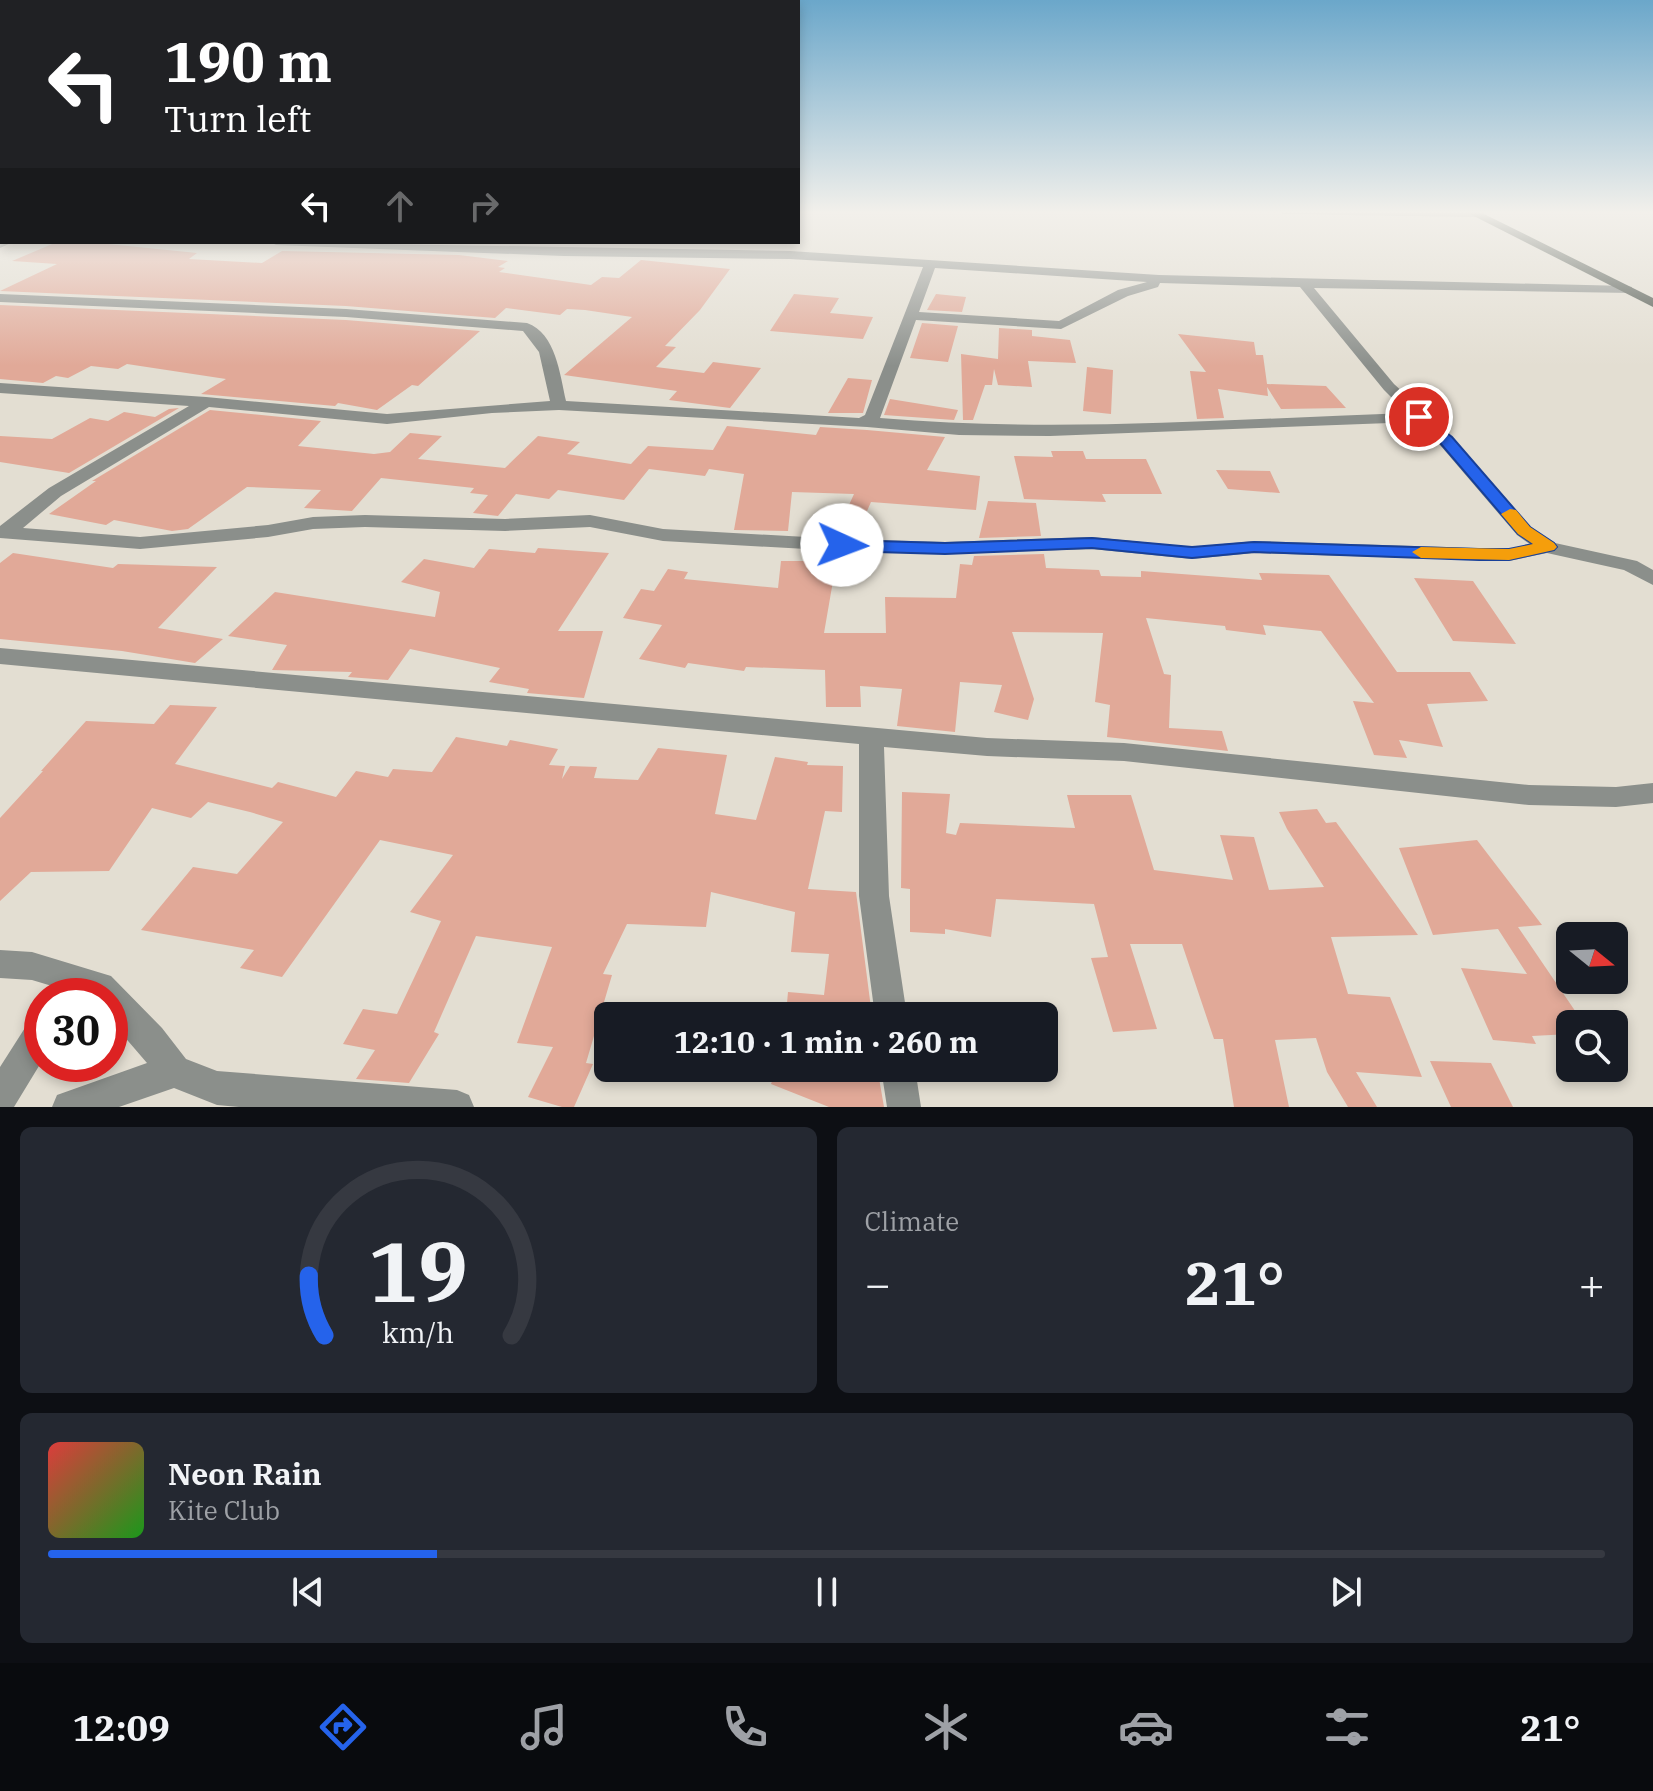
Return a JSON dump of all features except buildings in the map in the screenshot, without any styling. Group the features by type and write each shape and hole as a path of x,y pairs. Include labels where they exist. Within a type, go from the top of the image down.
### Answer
{"main road":[{"path":"1572,263 1653,303"}],"street":[{"path":"925,263 1159,279 1627,290"},
{"path":"868,422 931,263"},
{"path":"911,316 1061,325 1123,293 1155,284 1159,279"},
{"path":"1304,284 1389,387 1446,441 1524,531 1548,547 1630,565 1653,579"},
{"path":"0,298 346,313 527,327 539,335 550,364 559,405"},
{"path":"0,388 206,402 387,419 492,408 559,405 959,430 1050,431 1419,417"},
{"path":"4,532 55,492 206,402"},
{"path":"4,532 140,543 268,531 313,523 365,521 505,525 590,521 663,535 945,548 1092,543 1192,553 1254,547 1509,555 1548,547"},
{"path":"0,656 987,747 1124,752 1529,795 1616,797 1653,793"},
{"path":"871,736 874,896 889,1002"},
{"path":"0,964 32,966 53,978"},
{"path":"128,1015 174,1071 217,1088 457,1107"},
{"path":"0,1098 24,1060"},
{"path":"69,1107 174,1071"},
{"path":"900,1082 904,1107"}],"slow traffic":[{"path":"1421,552 1509,555 1548,547 1524,531 1510,514"}],"route":[{"path":"842,545 1010,548 1092,543 1192,553 1254,547 1479,555 1509,555 1548,547 1524,531 1446,441 1419,417"}]}
